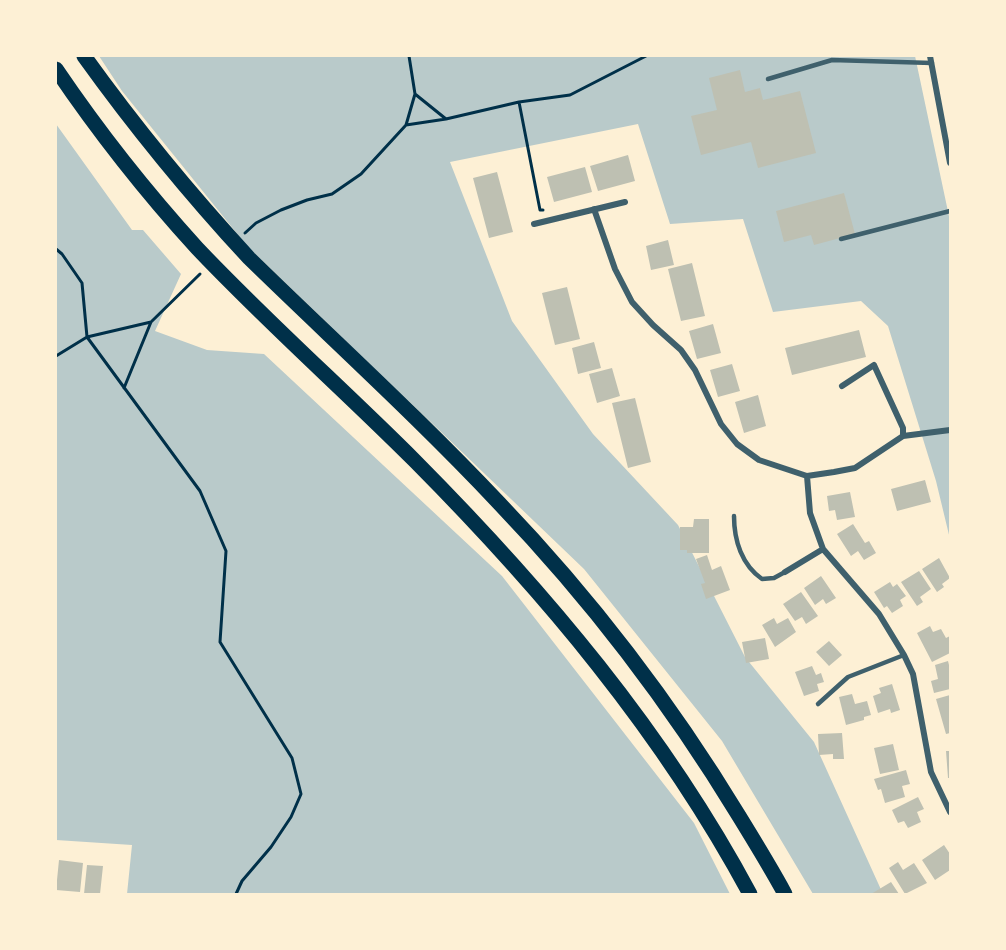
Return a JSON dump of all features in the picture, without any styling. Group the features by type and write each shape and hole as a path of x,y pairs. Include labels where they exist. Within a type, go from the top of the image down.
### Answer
{"highway":[{"path":"84,56 164,162 234,241 499,502 582,596 630,656 690,739 785,894"},
{"path":"56,69 134,174 197,248 414,461 548,603 649,734 717,838 750,894"}],"street":[{"path":"930,56 951,163"},
{"path":"534,224 625,202"},
{"path":"594,209 615,269 632,302 681,350 695,370 721,424 737,444 759,460 807,476 855,468 903,436 951,430"},
{"path":"842,386 874,365 903,428 903,436"},
{"path":"807,476 810,513 823,549 879,614 913,674 931,772 951,812"},
{"path":"785,572 823,549"}],"lane":[{"path":"768,79 832,60 932,63"},
{"path":"841,239 951,211"},
{"path":"734,516 734,528 743,559 752,572 762,579 774,578 785,572"},
{"path":"818,704 848,677 904,655"}],"path":[{"path":"238,240 256,224 307,200 332,194 361,174 406,125 415,94 409,56"},
{"path":"406,125 446,119 519,102 570,95 646,56"},
{"path":"415,94 446,119"},
{"path":"519,102 540,210 555,210 555,219"},
{"path":"56,249 82,283 87,337 200,490 226,551 220,642 292,758 301,794 291,817 271,847 242,881 236,894"},
{"path":"124,389 150,322 203,272"},
{"path":"56,356 87,337 150,322"}],"shaded area":[{"path":"99,56 915,56 950,221 950,539 936,481 888,326 861,301 773,312 743,219 670,224 638,124 450,162 512,321 593,434 678,525 745,657 814,742 883,894 813,894 722,741 584,569 247,246 122,91"},
{"path":"56,124 132,230 143,230 181,274 155,331 207,350 264,354 502,576 694,823 730,894 127,894 132,845 56,840"}],"building":[{"path":"740,70 745,92 760,88 763,100 800,91 816,153 758,168 751,142 701,155 691,116 717,110 709,78"},
{"path":"628,155 635,181 598,191 590,166"},
{"path":"585,167 592,192 554,202 547,177"},
{"path":"497,172 513,232 489,238 473,178"},
{"path":"844,193 855,234 814,245 811,235 784,242 776,211"},
{"path":"668,240 674,265 651,270 646,246"},
{"path":"692,263 705,316 681,321 668,269"},
{"path":"567,287 580,339 555,345 542,293"},
{"path":"713,324 721,353 697,359 689,331"},
{"path":"859,330 866,357 792,375 785,348"},
{"path":"594,342 601,368 578,374 572,348"},
{"path":"732,364 740,391 718,397 710,370"},
{"path":"612,368 620,396 597,403 589,374"},
{"path":"758,395 766,426 744,433 735,402"},
{"path":"635,398 651,462 628,468 612,403"},
{"path":"925,480 931,502 897,511 891,489"},
{"path":"850,492 855,517 837,520 835,510 829,511 827,496"},
{"path":"694,519 709,519 709,553 687,553 687,550 680,550 680,527 693,527"},
{"path":"853,524 865,543 869,541 876,553 864,560 858,551 851,556 837,534"},
{"path":"707,555 712,570 721,566 730,590 706,599 701,584 705,583 696,559"},
{"path":"939,558 950,578 937,592 922,569"},
{"path":"919,571 931,589 920,597 923,602 917,606 901,582"},
{"path":"821,576 836,598 826,604 823,599 815,605 804,588"},
{"path":"890,582 893,587 897,584 906,596 900,600 903,606 892,613 887,606 884,608 874,592"},
{"path":"801,592 818,616 806,624 802,617 795,621 783,604"},
{"path":"774,618 777,624 788,618 796,632 775,647 762,625"},
{"path":"930,626 933,632 941,629 946,638 950,636 950,653 932,662 917,633"},
{"path":"765,638 769,659 746,663 742,642"},
{"path":"829,641 842,655 829,666 816,652"},
{"path":"948,661 950,689 934,693 931,681 938,679 935,665"},
{"path":"812,666 816,675 821,673 824,682 817,684 819,691 804,696 795,672"},
{"path":"892,684 900,710 891,713 890,709 878,713 873,696 881,693 879,688"},
{"path":"852,694 855,704 867,701 871,715 864,717 864,720 846,725 839,697"},
{"path":"950,695 950,733 946,734 936,699"},
{"path":"842,733 844,759 833,759 833,754 819,755 818,734"},
{"path":"893,744 899,770 880,774 874,748"},
{"path":"946,751 950,751 950,778 948,778"},
{"path":"906,770 910,784 902,786 905,797 885,803 881,789 878,790 874,779"},
{"path":"918,797 924,809 917,812 921,822 908,828 904,821 898,823 892,810"},
{"path":"944,845 950,854 950,870 935,880 922,860"},
{"path":"59,860 83,863 80,892 56,890"},
{"path":"898,862 903,870 914,863 927,883 905,894 889,868"},
{"path":"87,865 103,866 100,894 84,894"},
{"path":"891,882 899,894 871,894"}]}
